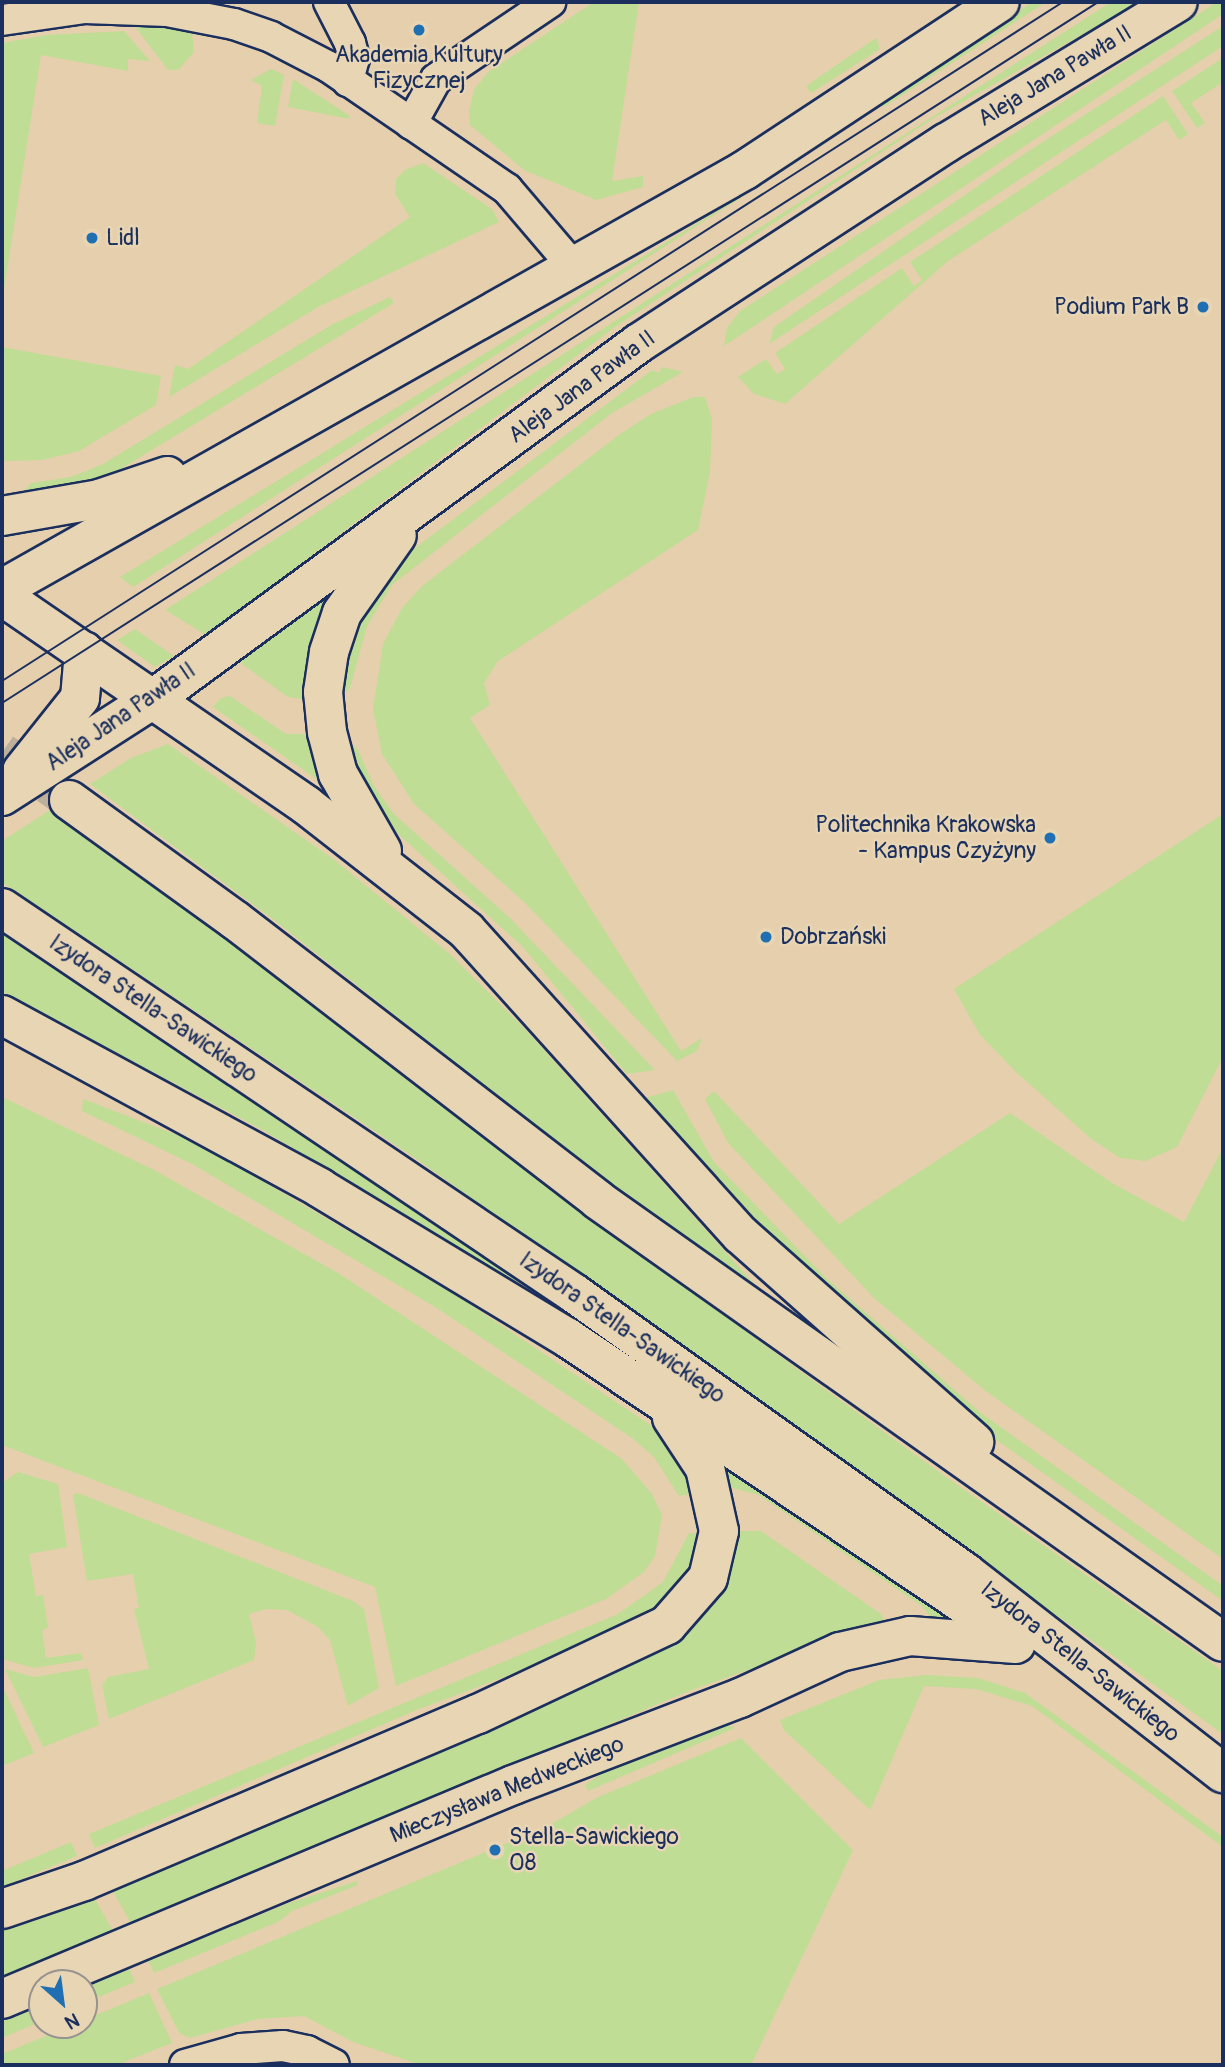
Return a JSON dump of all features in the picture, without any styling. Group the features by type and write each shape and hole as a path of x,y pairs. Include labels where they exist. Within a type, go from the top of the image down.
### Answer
{"main road":[{"path":"2,589 571,264 745,170 1000,2"},
{"name":"Aleja Jana Pawła II","path":"2,795 153,699 327,568 428,501 679,316 946,143 1178,2"},
{"path":"2,516 99,499 280,432"},
{"path":"408,881 369,834 346,794 330,750 323,692 329,652 342,613 372,566 428,501"},
{"path":"2,596 153,699 408,881 476,941 741,1235 911,1384 1057,1521"},
{"name":"Aleja Jana Pawła II","path":"2,795 75,705 83,687 84,651"},
{"path":"69,800 246,928 598,1200 852,1382 1057,1521 1223,1642"},
{"name":"Izydora Stella-Sawickiego","path":"2,908 564,1287 966,1573 1223,1773"},
{"path":"6,1018 320,1188 568,1338 1024,1645 1080,1664"},
{"path":"2,1909 84,1881 478,1714 667,1625 708,1577 719,1531 705,1468 658,1400"},
{"name":"Mieczysława Medweckiego","path":"2,2000 513,1785 740,1698 840,1652 910,1636 1024,1645"}],"street":[{"path":"329,2 350,43 354,58 348,80"},
{"path":"411,124 436,79 550,2"},
{"path":"2,20 37,12 134,9 234,24 304,53 348,80 521,201 571,264"},
{"path":"186,2065 241,2049 284,2046 334,2065"}],"green space":[{"path":"594,2 639,2 612,181 643,176 643,187 596,200 524,170 470,125 469,111 474,90 488,72"},
{"path":"1032,2 1046,2 884,107 882,104"},
{"path":"1111,2 1138,3 934,118 615,327 206,635 165,610"},
{"path":"1217,2 1223,2 1223,14 724,346 727,328 740,311"},
{"path":"133,24 192,31 194,52 178,70 168,70"},
{"path":"1223,26 1223,46 769,344 774,327 1024,154"},
{"path":"124,31 150,61 128,59 128,71 41,55 2,302 2,43 46,35"},
{"path":"876,38 880,49 811,93 806,86"},
{"path":"1223,58 1223,82 1191,103 1205,123 1197,128 1172,91"},
{"path":"271,69 284,75 275,126 257,123 262,86 251,80"},
{"path":"293,79 350,116 349,119 288,107"},
{"path":"1163,96 1188,134 1179,140 1166,120 948,261 785,404 754,394 738,377 766,359 777,374 785,369 775,353 902,268 914,286 922,280 910,262"},
{"path":"423,163 492,209 499,222 320,306 169,397 175,365 188,369 410,217 395,194 396,179 405,170"},
{"path":"789,167 133,587 120,577"},
{"path":"390,297 394,303 119,470 96,480 21,494 31,483 71,477 103,464 333,324"},
{"path":"2,347 161,376 156,405 79,451 42,460 2,461"},
{"path":"662,367 683,372 612,413 392,585 367,626 350,688 341,697 341,670 357,621 403,557 652,370 659,373"},
{"path":"693,397 705,397 712,419 710,472 698,530 498,661 484,683 490,705 470,718 681,1051 702,1038 697,1051 677,1061 525,903 414,804 382,754 373,709 383,644 402,608 422,586 620,434 651,414"},
{"path":"338,587 309,700 288,697 243,665 240,660"},
{"path":"135,629 174,656 155,667 117,640"},
{"path":"230,696 286,734 312,734 325,785 213,707 221,698"},
{"path":"343,735 358,750 374,786 394,814 510,918 655,1070 627,1074 523,947 385,822 360,787"},
{"path":"168,744 332,858 450,954 524,1028 757,1287 589,1168 274,920 90,784 131,758"},
{"path":"50,810 265,967 538,1180 932,1467 1223,1671 1223,1734 415,1158 2,882 2,841"},
{"path":"1223,814 1223,1057 1177,1147 1145,1161 1120,1158 1090,1138 1016,1072 980,1035 954,989"},
{"path":"2,932 455,1235 617,1351 453,1243 259,1128 2,992"},
{"path":"673,1090 714,1162 826,1278 981,1413 1223,1586 1223,1601 991,1436 798,1269 645,1098"},
{"path":"714,1091 839,1224 1010,1113 1112,1183 1184,1222 1223,1148 1223,1559 987,1392 875,1299 728,1143 705,1099"},
{"path":"2,1097 154,1170 338,1273 622,1459 652,1494 662,1515 655,1556 644,1572 606,1599 396,1686 375,1587 2,1445"},
{"path":"83,1099 198,1143 453,1293 649,1424 664,1437 699,1493 679,1496 654,1457 632,1438 435,1307 192,1164 82,1111"},
{"path":"724,1464 966,1621 931,1618 922,1606 759,1495 732,1488"},
{"path":"18,1472 58,1484 67,1547 29,1554 36,1596 43,1595 48,1628 42,1630 46,1658 81,1653 83,1660 34,1668 2,1659 2,1483"},
{"path":"78,1493 353,1601 364,1609 379,1688 348,1706 330,1640 318,1627 287,1610 267,1609 249,1614 256,1642 254,1660 109,1719 102,1685 108,1677 149,1669 134,1609 139,1608 133,1574 87,1581 73,1495"},
{"path":"734,1531 761,1531 881,1614 886,1626 823,1643 689,1691 132,1925 107,1881 651,1655 686,1633"},
{"path":"689,1533 702,1534 690,1572 655,1613 608,1638 419,1709 95,1848 89,1834 618,1614 663,1582"},
{"path":"88,1668 99,1725 43,1747 5,1669 34,1677"},
{"path":"926,1675 978,1678 1025,1693 1223,1837 1223,1847 1032,1706 976,1689 924,1686 870,1810 784,1730 780,1720 879,1680"},
{"path":"2,1685 34,1753 2,1766"},
{"path":"721,1721 735,1728 588,1791 585,1785 604,1772"},
{"path":"741,1738 853,1850 751,2065 421,2065 353,2042 304,2016 258,2019 190,2038 179,2033 157,1989 548,1826 596,1798"},
{"path":"71,1842 77,1856 2,1887 2,1871"},
{"path":"357,1881 358,1885 292,1911 278,1922 154,1973 148,1960 289,1903"},
{"path":"90,1890 114,1933 2,1980 2,1926"},
{"path":"129,1968 135,1982 98,1997 98,1981"},
{"path":"149,1993 172,2043 116,2065 2,2065 2,2054 38,2039 98,2039 98,2014"},
{"path":"28,2011 28,2027 2,2038 2,2022"}],"tunnel":[{"path":"2,752 69,800"}],"tram line":[{"path":"2,681 1063,2"},
{"path":"2,703 1098,2"}],"place":[{"name":"Akademia Kultury Fizycznej","path":"419,30"},
{"name":"Lidl","path":"92,238"},
{"name":"Podium Park B","path":"1203,307"},
{"name":"Politechnika Krakowska - Kampus Czyżyny","path":"1050,838"},
{"name":"Dobrzański","path":"766,937"},
{"name":"Stella-Sawickiego 08","path":"495,1850"}]}
